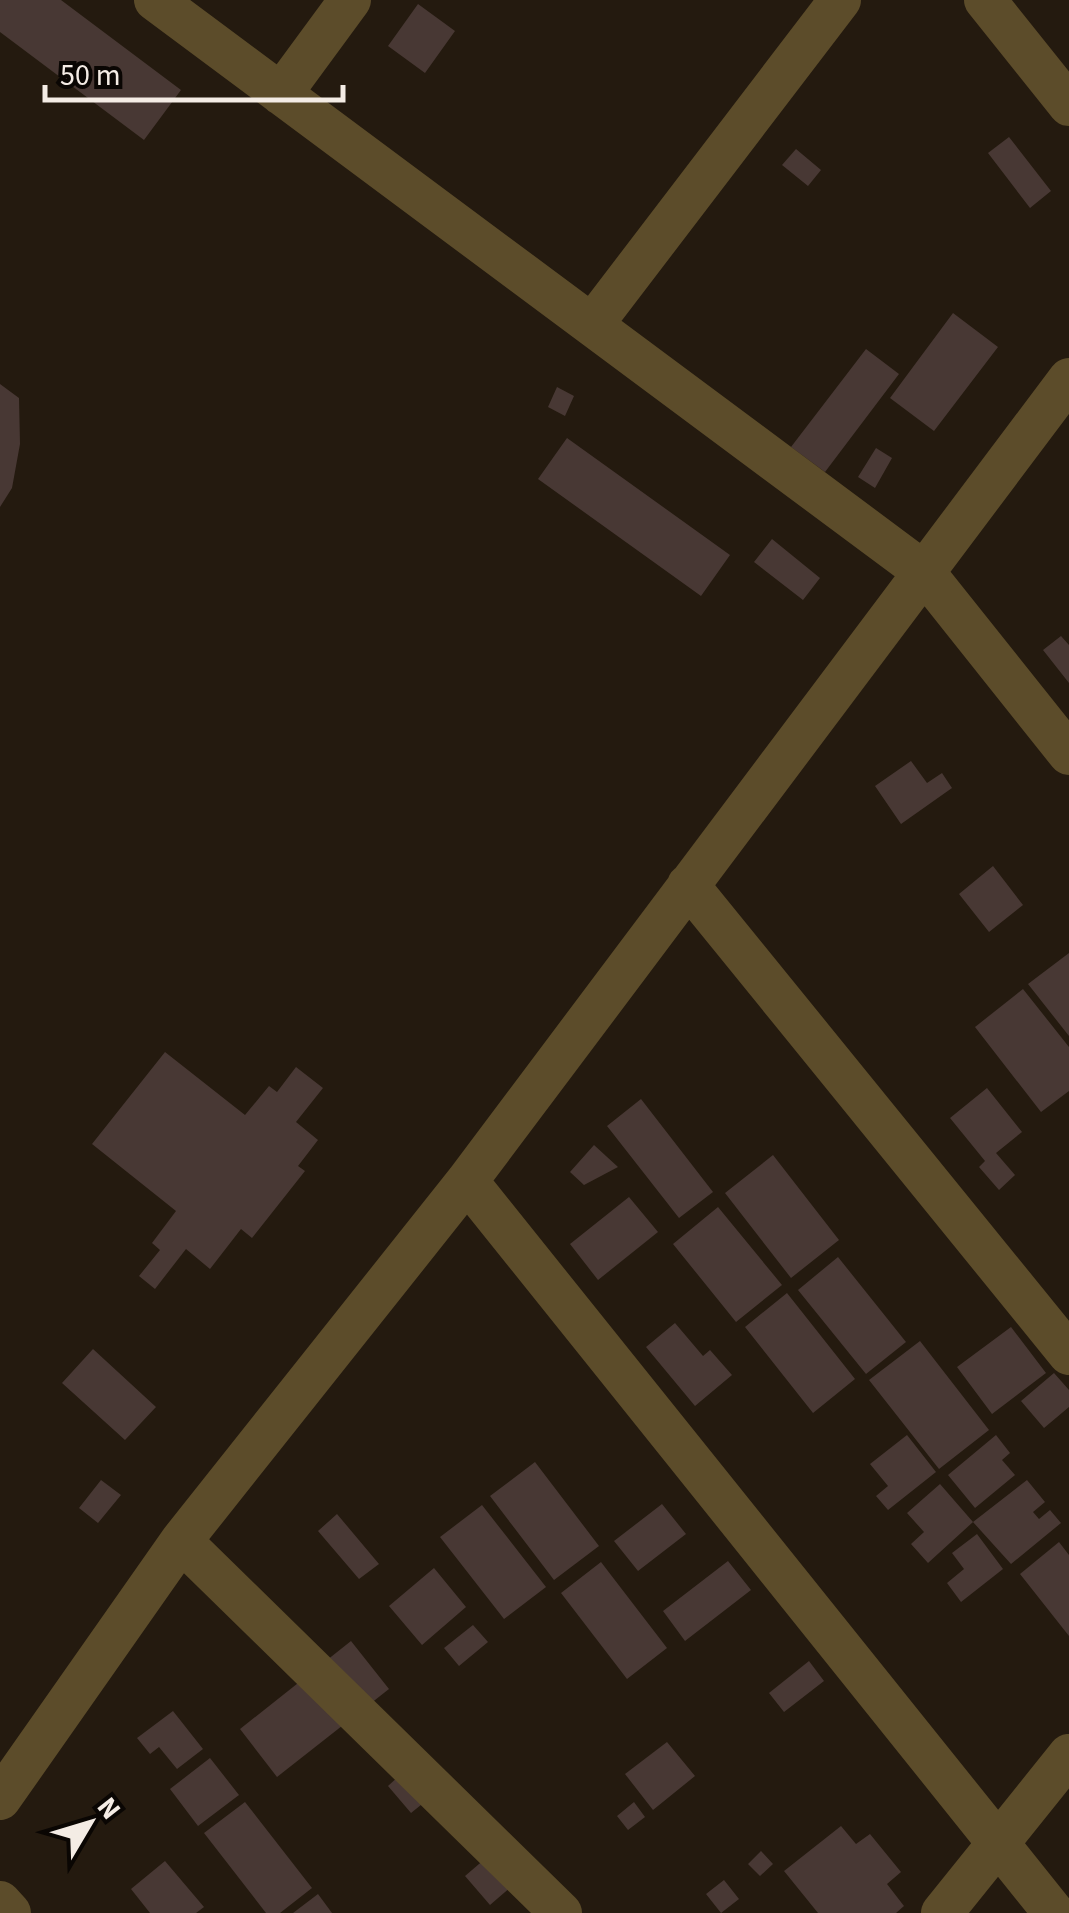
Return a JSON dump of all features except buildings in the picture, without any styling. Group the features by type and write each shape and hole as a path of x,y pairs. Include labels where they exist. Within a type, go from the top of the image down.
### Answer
{"street":[{"path":"154,0 924,572 1069,754"},
{"path":"281,94 350,0"},
{"path":"592,325 840,0"},
{"path":"985,0 1069,105"},
{"path":"0,1799 182,1540 467,1181 1069,378"},
{"path":"688,886 1069,1354"},
{"path":"467,1181 1054,1913"},
{"path":"182,1540 561,1913"},
{"path":"942,1913 1069,1755"},
{"path":"0,1902 10,1913"}]}
